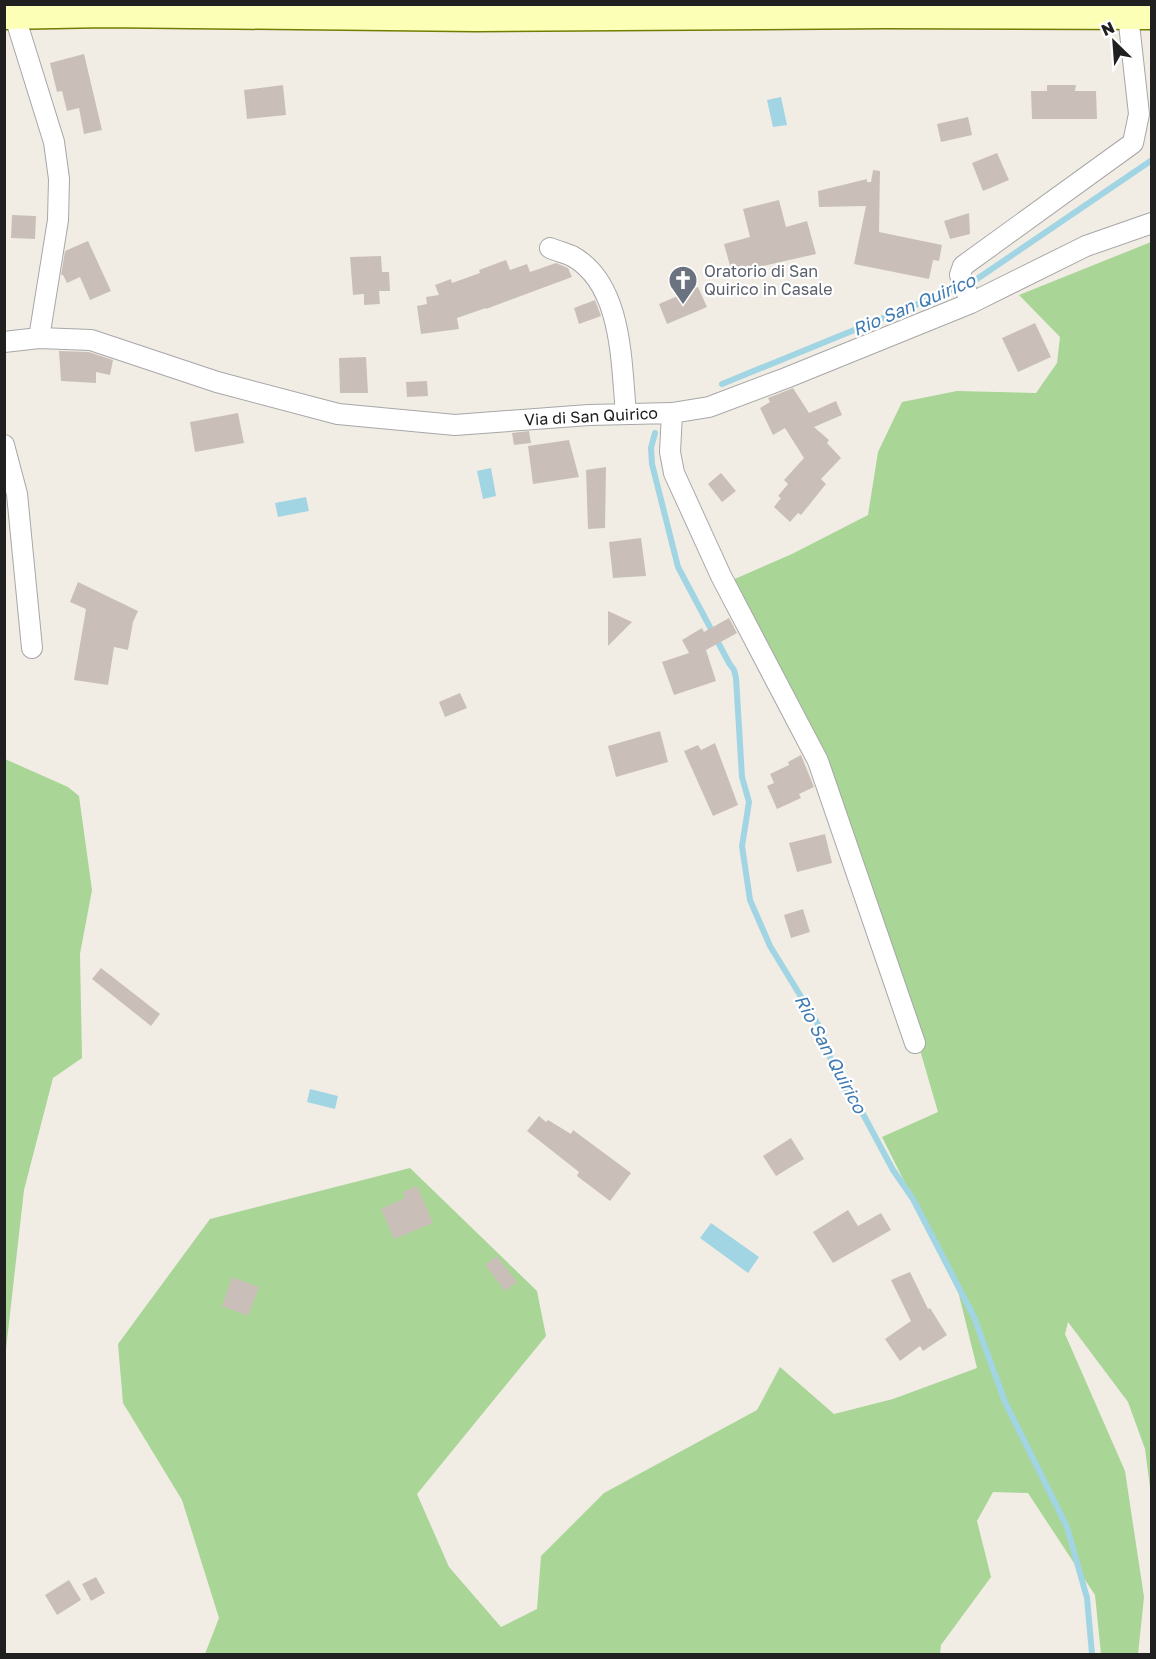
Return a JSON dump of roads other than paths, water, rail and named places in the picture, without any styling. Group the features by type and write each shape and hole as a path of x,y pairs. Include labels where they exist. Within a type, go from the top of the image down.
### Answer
{"main road":[{"path":"10,12 476,17 1140,15"}],"street":[{"path":"10,12 54,142 59,179 58,220 39,338"},
{"path":"969,300 960,275 963,266 1133,143 1139,114 1140,15"},
{"name":"Via di San Quirico","path":"4,342 39,338 92,340 217,382 338,414 455,425 672,412 709,407 969,300 1086,246 1152,223"},
{"path":"550,248 571,256 597,279 616,321 626,413"},
{"path":"672,412 670,452 674,473 721,576 818,760 915,1043"},
{"path":"4,445 17,494 32,648"}],"water":[{"path":"781,97 787,125 773,127 767,100"},
{"path":"491,468 496,496 483,499 477,471"},
{"path":"306,497 309,511 278,517 275,503"},
{"path":"310,1089 338,1096 335,1109 307,1102"},
{"path":"711,1223 759,1257 748,1273 700,1238"}],"waterway":[{"name":"Rio San Quirico","path":"722,384 974,281 1152,160"},
{"name":"Rio San Quirico","path":"655,433 651,448 652,464 678,567 734,670 736,678 742,777 749,802 742,846 750,900 770,946 822,1031 831,1060 844,1088 863,1114 893,1170 913,1199 974,1317 1005,1402 1067,1527 1087,1598 1092,1654"}],"place":[{"name":"Oratorio di San Quirico in Casale","path":"683,306"}]}
